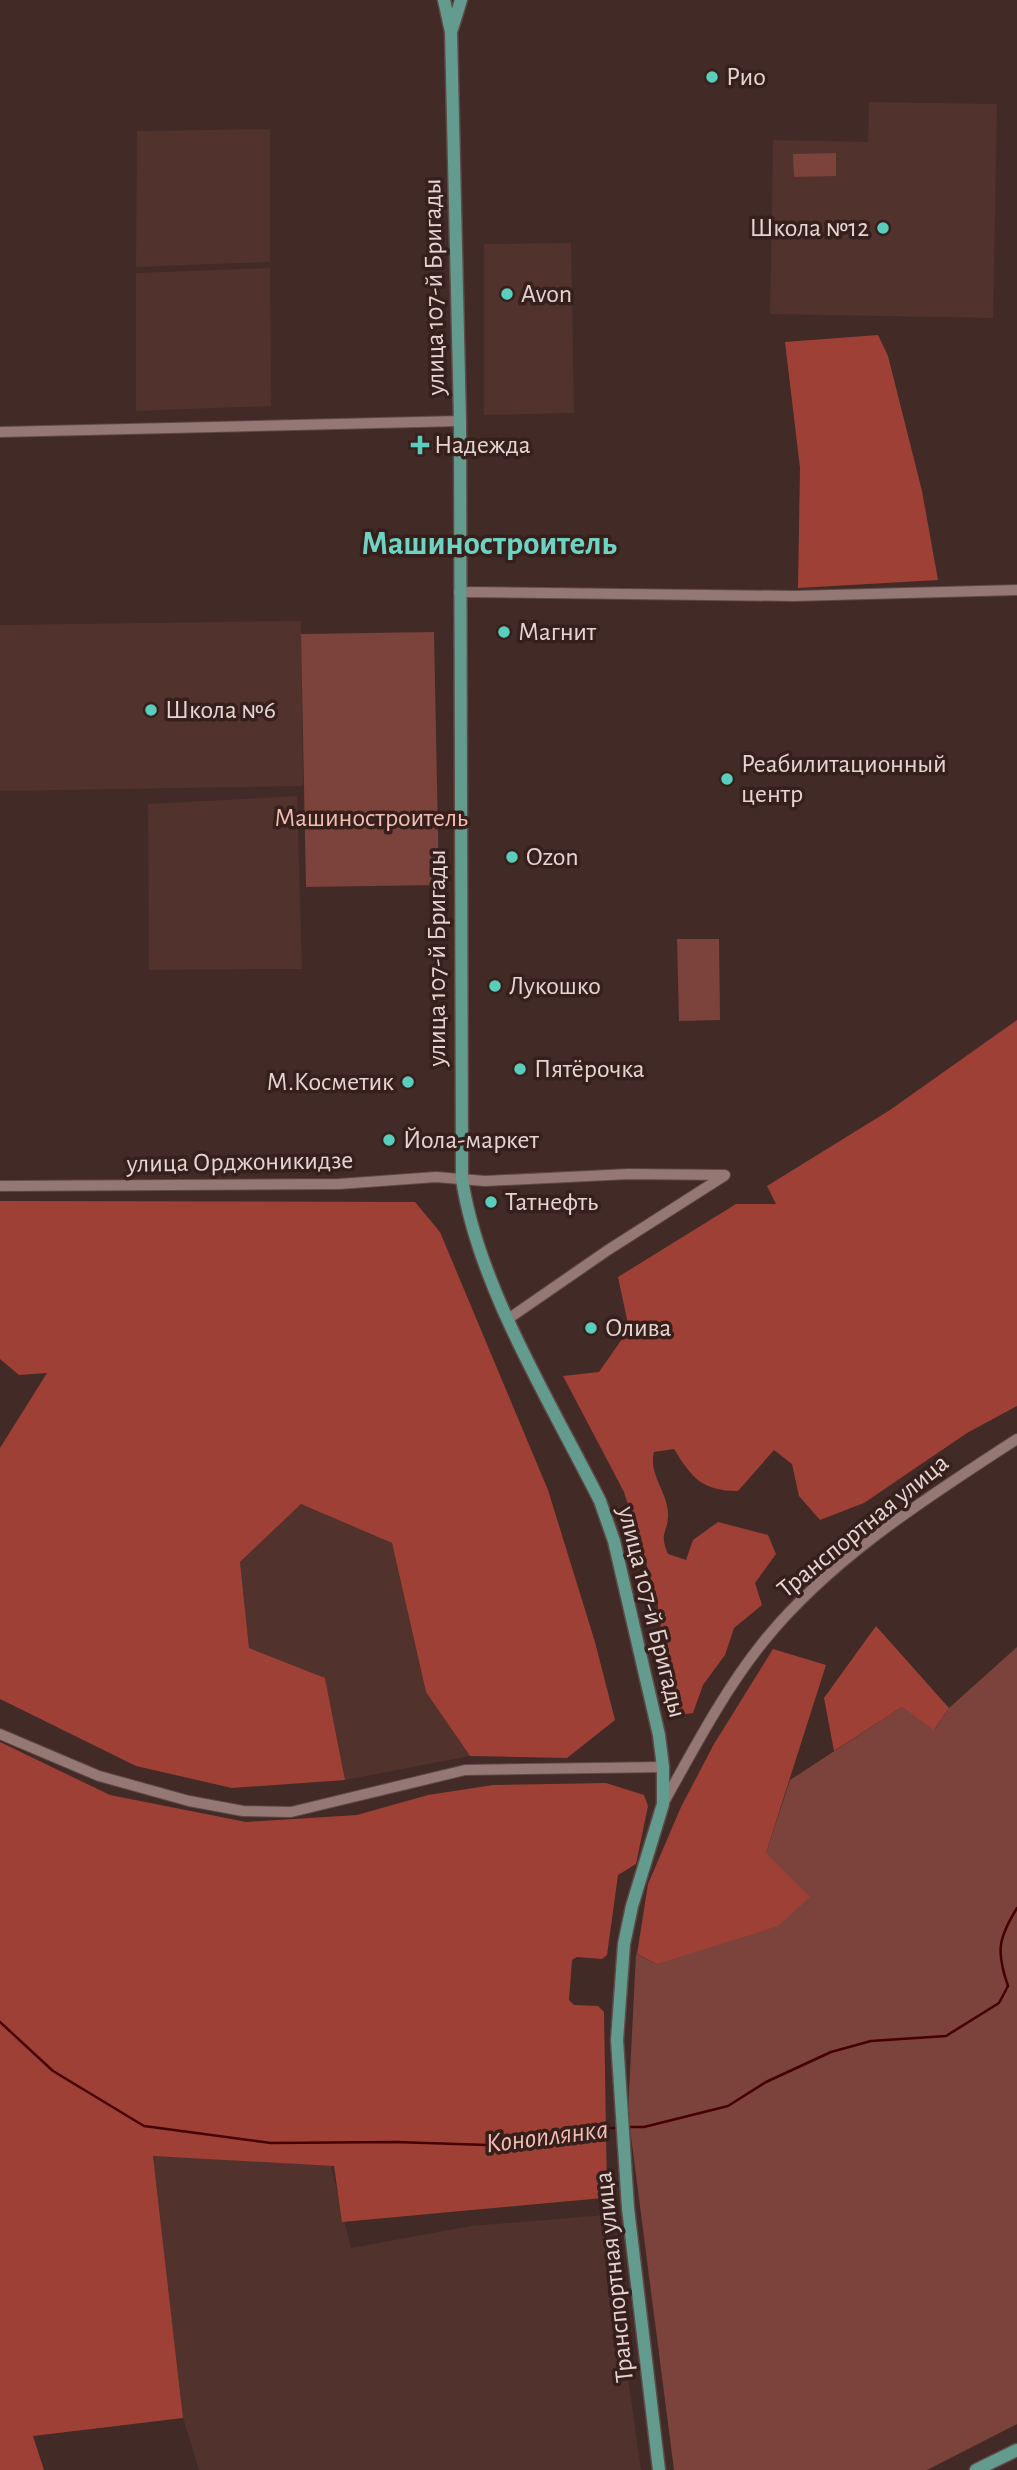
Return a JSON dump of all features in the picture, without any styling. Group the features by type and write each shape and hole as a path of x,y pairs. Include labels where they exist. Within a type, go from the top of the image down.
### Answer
{"main road":[{"path":"444,0 451,32"},
{"path":"451,32 461,0"},
{"name":"улица 107-й Бригады","path":"451,32 460,421 462,1179 467,1218 477,1246 509,1319 600,1501 617,1554 659,1735 663,1767 663,1804"},
{"name":"Транспортная улица","path":"659,2470 624,2157 617,2040 624,1944 632,1906 663,1804"},
{"path":"976,2470 1017,2449"}],"street":[{"path":"0,432 460,421"},
{"path":"459,592 794,596 1017,590"},
{"name":"улица Орджоникидзе","path":"0,1186 338,1184 436,1177 485,1181 629,1174 725,1175 608,1250 509,1319"},
{"name":"Транспортная улица","path":"663,1804 698,1741 761,1644 781,1621 901,1518 1017,1439"},
{"path":"0,1734 99,1776 190,1801 243,1811 291,1812 465,1770 663,1767"}],"shaded area":[{"name":"Школа №12","path":"869,102 997,104 993,318 770,314 773,140 868,142"},
{"path":"270,129 270,262 136,267 137,131"},
{"path":"571,243 574,413 484,415 484,244"},
{"path":"270,268 271,406 136,411 136,273"},
{"path":"878,335 888,356 922,491 938,580 798,588 800,468 785,342"},
{"name":"Школа №6","path":"301,621 303,786 0,791 0,625"},
{"path":"297,796 302,969 149,970 148,804"},
{"path":"1017,1020 1017,1406 967,1433 864,1503 820,1520 799,1496 792,1464 774,1450 738,1491 715,1489 699,1481 674,1449 654,1452 654,1468 667,1508 664,1537 668,1554 686,1560 693,1540 718,1522 768,1535 776,1554 755,1583 762,1605 734,1628 725,1655 703,1685 693,1713 672,1716 657,1599 624,1492 563,1376 599,1372 629,1329 618,1277 736,1204 776,1204 767,1186 890,1110"},
{"path":"0,1201 415,1202 440,1232 548,1490 595,1642 615,1720 567,1758 470,1756 426,1692 392,1543 301,1504 240,1562 249,1648 325,1678 345,1780 232,1788 136,1766 0,1699 0,1448 47,1373 19,1375 0,1359"},
{"path":"301,1504 392,1543 426,1692 470,1756 345,1780 325,1678 249,1648 240,1562"},
{"path":"876,1626 949,1708 934,1730 902,1707 834,1751 824,1698"},
{"path":"773,1649 826,1665 766,1853 810,1897 778,1926 657,1964 637,1954 648,1884 681,1807 714,1744"},
{"path":"0,1742 110,1795 246,1822 357,1815 428,1795 493,1785 606,1783 644,1795 648,1806 636,1864 618,1875 607,1955 602,1959 577,1957 572,1960 569,2000 574,2005 598,2006 604,2012 607,2190 603,2198 342,2222 334,2166 153,2156 183,2418 33,2436 44,2470 0,2470"},
{"path":"153,2156 330,2162 351,2248 471,2226 605,2215 641,2470 199,2470 183,2418"}],"green space":[{"path":"836,153 836,176 794,177 793,154"},
{"name":"Машиностроитель","path":"434,632 439,885 306,887 301,634"},
{"path":"677,939 719,939 720,1020 679,1021"},
{"path":"1017,1647 1017,2424 927,2470 674,2470 628,2113 636,1954 657,1964 766,1853 790,1780 902,1707 935,1729 949,1708"}],"waterway":[{"name":"Коноплянка","path":"627,2127 644,2127 728,2106 766,2082 831,2052 871,2041 946,2036 999,2003 1008,1986 1001,1946 1006,1928 1017,1908"},
{"name":"Коноплянка","path":"0,2022 53,2071 144,2126 271,2143 396,2142 518,2146 600,2128 620,2128"}],"place":[{"name":"Рио","path":"712,77"},
{"name":"Школа №12","path":"883,228"},
{"name":"Avon","path":"507,294"},
{"name":"Надежда","path":"420,445"},
{"name":"Магнит","path":"504,632"},
{"name":"Школа №6","path":"151,710"},
{"name":"Реабилитационный центр","path":"727,779"},
{"name":"Ozon","path":"512,857"},
{"name":"Лукошко","path":"495,986"},
{"name":"Пятёрочка","path":"520,1069"},
{"name":"М.Косметик","path":"408,1082"},
{"name":"Йола-маркет","path":"389,1140"},
{"name":"Татнефть","path":"491,1202"},
{"name":"Олива","path":"591,1328"}],"district":[{"name":"Машиностроитель","path":"489,544"}]}
